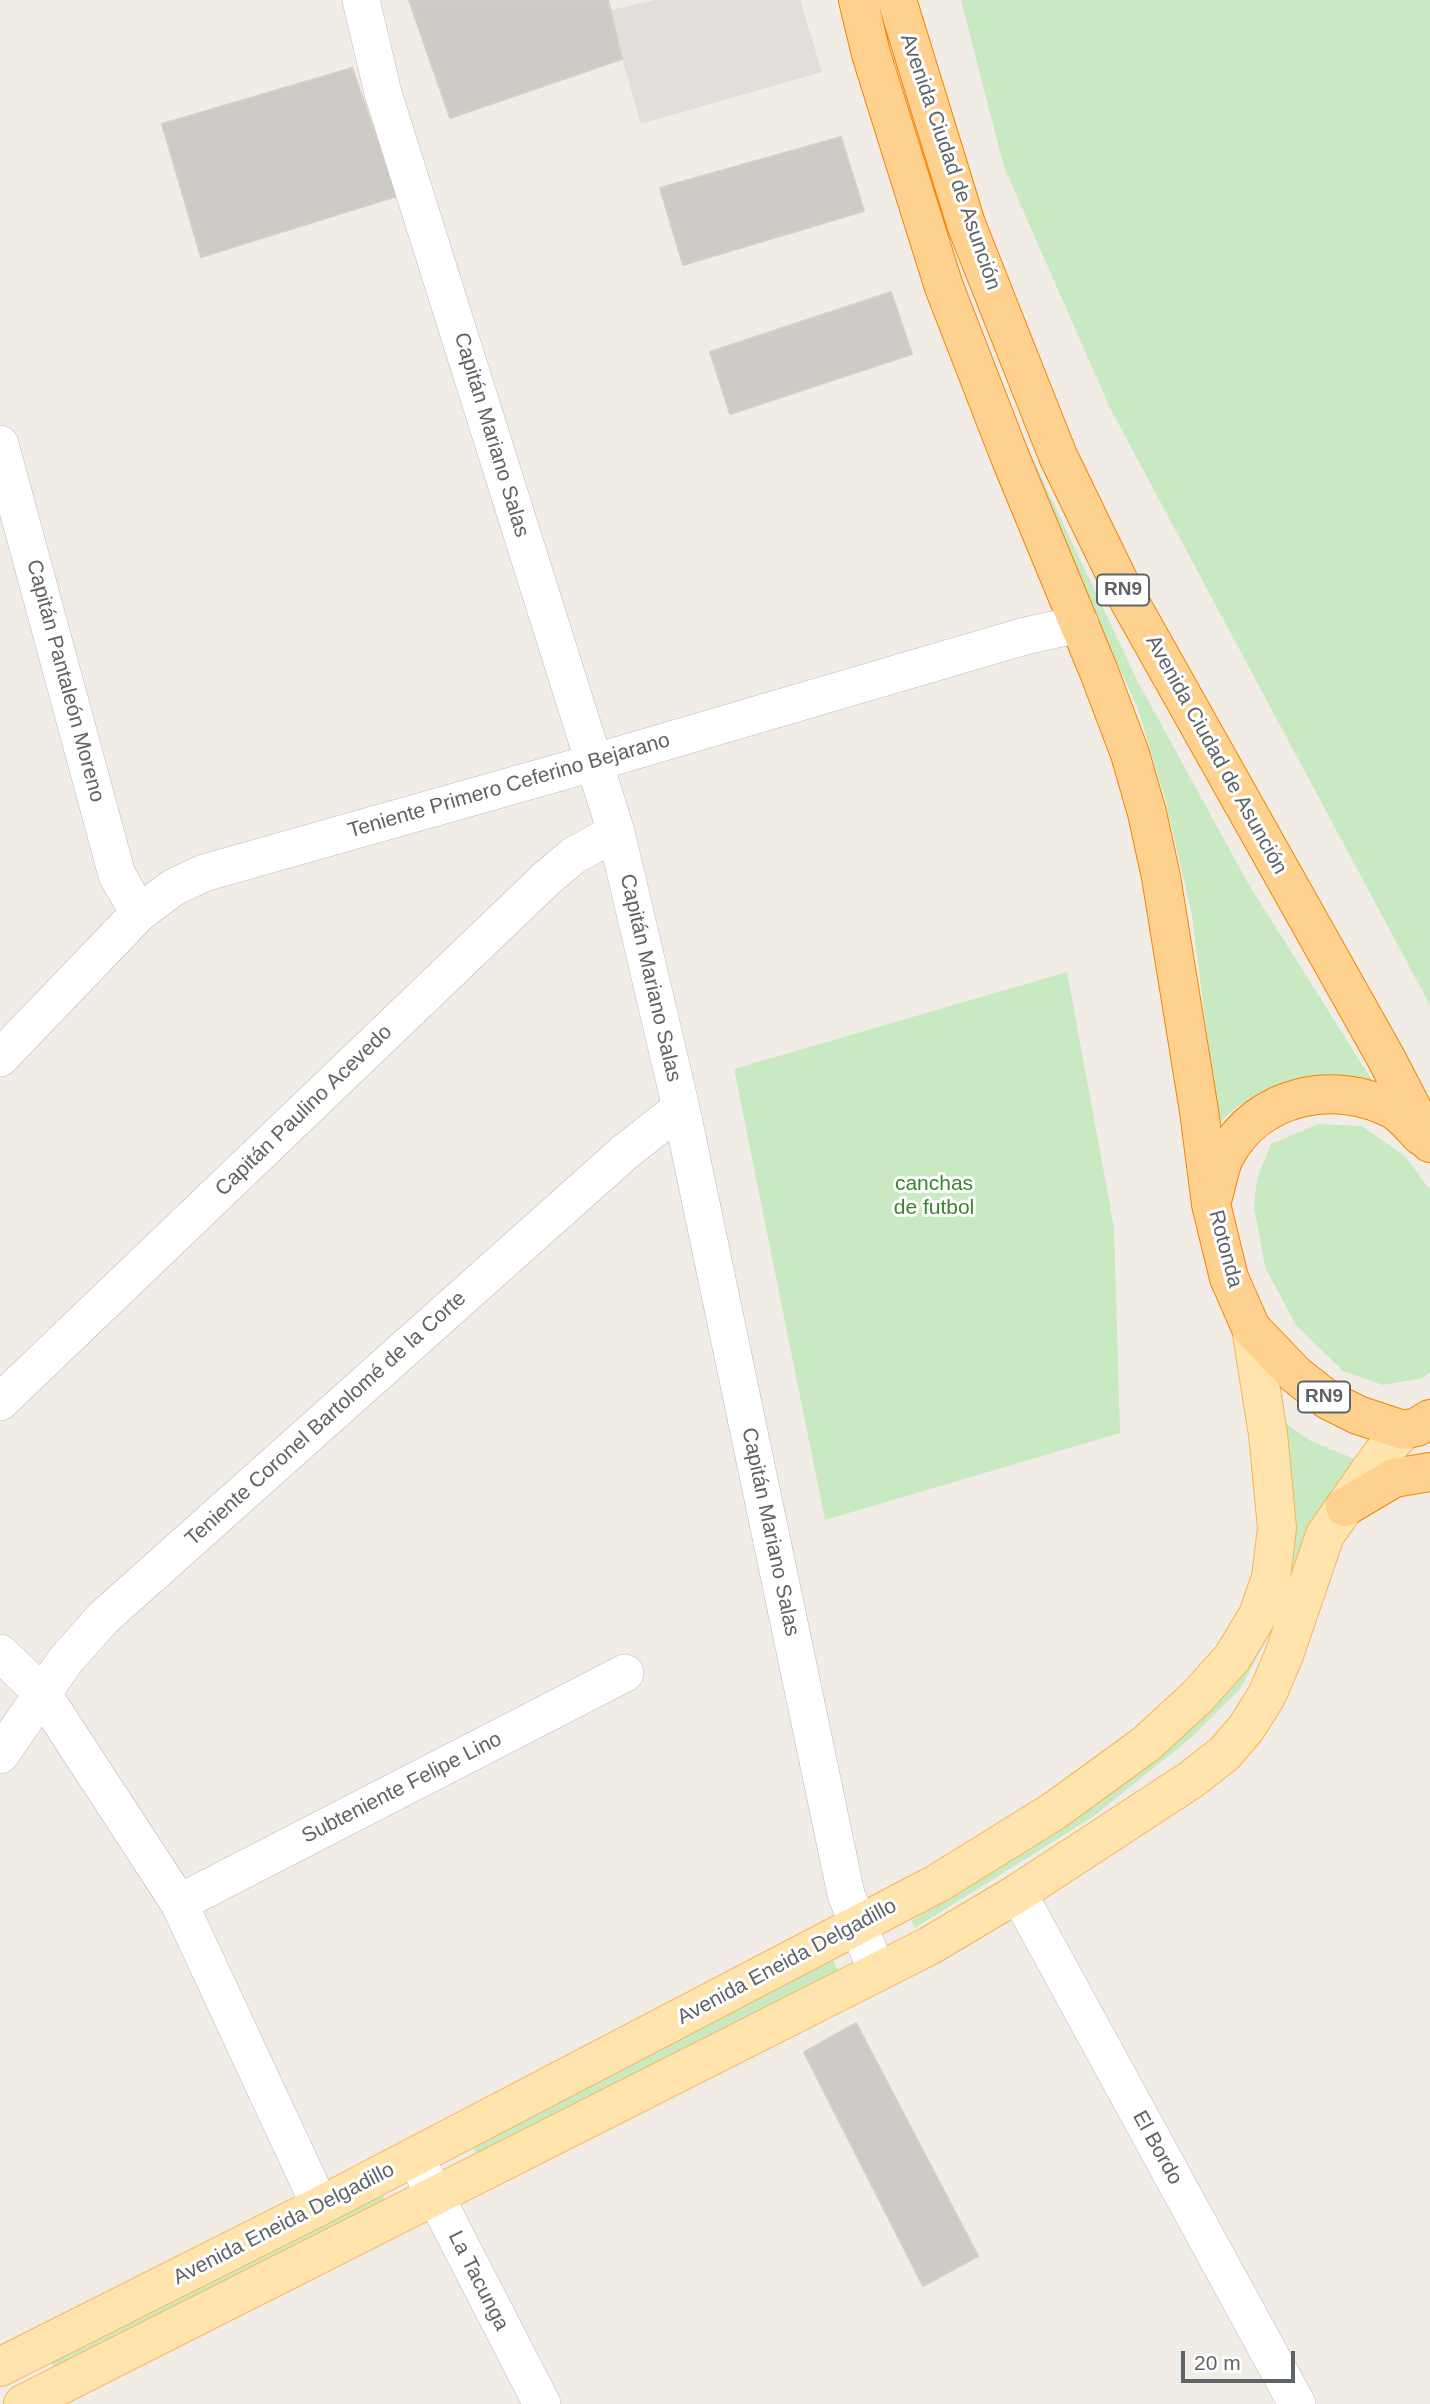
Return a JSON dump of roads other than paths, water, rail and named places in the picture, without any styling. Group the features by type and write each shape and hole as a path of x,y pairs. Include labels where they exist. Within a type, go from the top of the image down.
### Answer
{"highway":[{"name":"Avenida Ciudad de Asunción","path":"858,0 871,54 944,287 1130,754 1161,877 1199,1111 1211,1204"},
{"name":"Avenida Ciudad de Asunción","path":"897,0 966,224 1058,456 1123,590 1386,1058 1430,1144"},
{"name":"Rotonda","path":"1420,1428 1358,1415 1328,1400 1296,1375 1251,1328 1229,1278 1211,1204 1224,1157 1246,1127 1272,1108 1301,1096 1360,1096 1396,1111 1430,1144"},
{"path":"1345,1507 1394,1478 1430,1472"}],"main road":[{"name":"Avenida Eneida Delgadillo","path":"0,2367 415,2157 938,1883 1054,1811 1146,1744 1197,1697 1232,1658 1258,1615 1271,1578 1277,1528 1268,1434 1251,1328"},
{"name":"Avenida Eneida Delgadillo","path":"23,2404 929,1946 1018,1893 1192,1779 1224,1753 1247,1727 1267,1695 1284,1655 1325,1535 1381,1455 1420,1428"}],"street":[{"name":"Capitán Mariano Salas","path":"361,0 383,93 617,832 681,1108 846,1894 877,1972"},
{"name":"Capitán Pantaleón Moreno","path":"0,444 117,875 139,913"},
{"name":"Teniente Primero Ceferino Bejarano","path":"0,1058 139,913 174,887 204,873 1025,636 1080,624"},
{"name":"Capitán Paulino Acevedo","path":"0,1402 546,879 573,856 617,832"},
{"name":"Teniente Coronel Bartolomé de la Corte","path":"0,1755 79,1643 103,1618 625,1152 681,1108"},
{"path":"0,1653 43,1693 179,1903 320,2206"},
{"name":"Subteniente Felipe Lino","path":"179,1903 625,1673"},
{"name":"El Bordo","path":"1018,1893 1297,2404"},
{"name":"La Tacunga","path":"415,2157 542,2404"}],"park label":[{"name":"canchas de futbol","path":"934,1196"}]}
